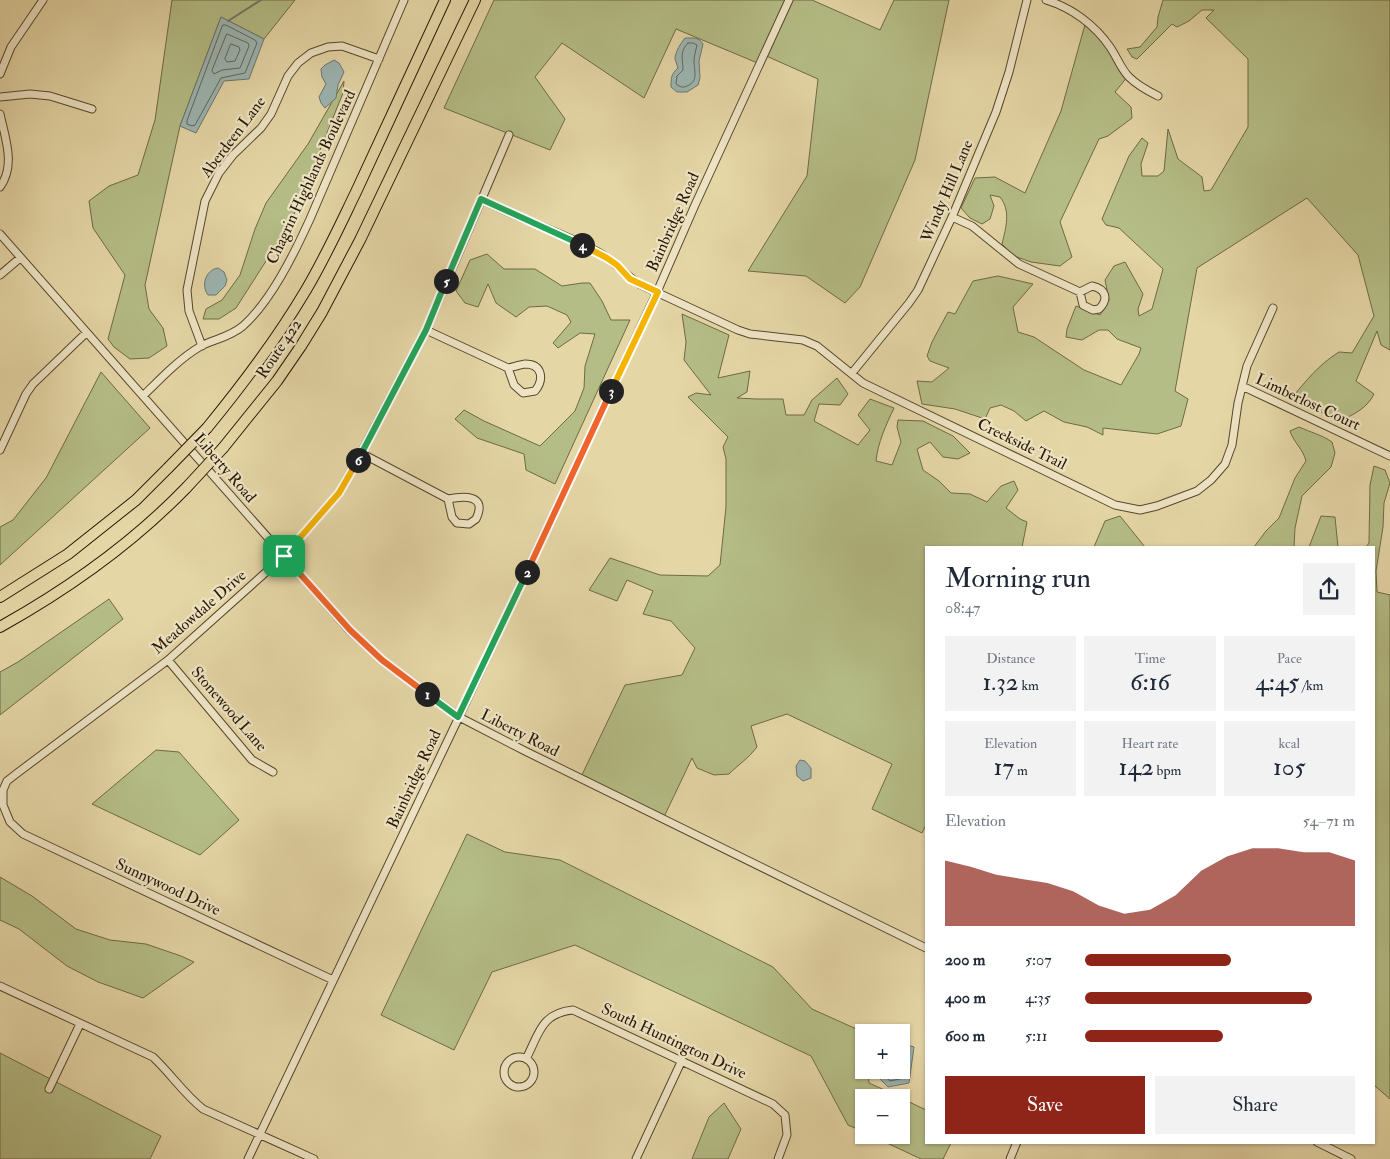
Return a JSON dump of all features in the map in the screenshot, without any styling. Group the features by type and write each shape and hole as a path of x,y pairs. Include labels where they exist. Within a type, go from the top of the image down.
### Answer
{"highway":[{"name":"Route 422","path":"0,597 68,554 136,500 207,428 238,390 274,341 307,289 368,167 446,0"},
{"name":"Route 422","path":"0,627 46,602 107,558 164,511 223,448 277,381 322,312 360,240 475,0"}],"street":[{"path":"0,74 11,47 43,0"},
{"name":"Chagrin Highlands Boulevard","path":"143,396 175,365 202,346 234,333 244,325 279,279 295,252 404,0"},
{"name":"Bainbridge Road","path":"248,1159 658,292 695,205 789,0"},
{"name":"Windy Hill Lane","path":"852,373 910,303 918,290 952,217 1002,94 1027,0"},
{"path":"1046,0 1069,10 1086,21 1101,35 1128,76 1140,86 1158,96"},
{"name":"Aberdeen Lane","path":"202,346 189,310 187,290 205,201 219,173 261,128 271,114 288,76 298,63 311,52 328,46 342,46 379,59"},
{"path":"0,96 30,94 50,96 92,109"},
{"path":"0,114 9,163 5,180 0,187"},
{"name":"Meadowdale Drive","path":"3,805 3,790 7,781 168,660 284,556 339,493 426,330 509,135"},
{"name":"Creekside Trail","path":"481,199 598,252 617,265 630,279 744,332 803,340 817,346 863,383 1115,505 1140,510 1157,506 1197,491 1211,480 1225,464 1232,445 1242,386 1250,358 1272,308"},
{"path":"952,217 972,226 1019,264 1080,292"},
{"name":"Liberty Road","path":"0,234 284,556 382,660 458,717 525,752 925,948"},
{"path":"0,275 20,258"},
{"path":"426,330 508,368 524,364 534,366 541,375 539,386 535,391 523,392 514,385 508,368"},
{"path":"0,450 26,394 33,384 86,333"},
{"name":"Limberlost Court","path":"1242,386 1390,456"},
{"path":"362,453 448,499 464,496 474,499 479,509 476,519 469,524 457,523 452,517 448,499"},
{"name":"Stonewood Lane","path":"168,660 252,760 273,772"},
{"name":"Sunnywood Drive","path":"3,805 10,822 22,834 334,980"},
{"path":"0,986 153,1057 166,1069 189,1099 203,1109 314,1159"},
{"name":"South Huntington Drive","path":"526,1059 546,1020 560,1011 573,1010 774,1104 785,1115 787,1135 778,1159"},
{"path":"49,1089 80,1024"},
{"path":"514,1058 526,1059 534,1071 533,1078 528,1084 519,1087 511,1085 505,1076 505,1069 508,1063 514,1058"},
{"path":"636,1159 682,1060"},
{"path":"1010,1159 1016,1144"},
{"path":"1321,1144 1351,1159"}],"green space":[{"path":"172,0 295,0 264,39 221,17 180,126 145,285 149,309 163,328 167,346 149,358 130,359 114,347 108,339 125,275 93,228 89,201 109,186 138,175 155,120"},
{"path":"494,0 812,0 880,30 894,0 949,0 915,160 860,287 845,303 806,276 748,271 807,176 818,79 764,55 760,64 676,29 644,98 562,43 535,77 565,119 550,150 444,108"},
{"path":"1163,0 1390,0 1390,350 1381,345 1377,331 1356,381 1374,394 1360,410 1341,420 1290,400 1325,362 1339,352 1352,353 1374,316 1358,255 1307,198 1197,268 1175,391 1188,399 1181,426 1157,434 1103,428 1103,435 1087,427 1064,422 1044,411 1026,421 1014,411 1001,405 990,408 985,419 955,409 922,404 917,381 932,382 949,368 930,361 927,356 932,342 948,312 955,314 973,281 998,276 1033,284 1013,307 1018,332 1034,337 1084,370 1121,385 1141,348 1117,339 1108,330 1099,330 1082,340 1066,337 1067,329 1076,306 1100,315 1109,300 1105,280 1114,266 1125,262 1143,294 1138,309 1139,316 1152,309 1163,269 1119,228 1106,225 1102,219 1129,156 1142,138 1148,143 1141,164 1142,176 1158,176 1164,171 1168,129 1178,159 1202,177 1204,191 1211,190 1248,127 1248,59 1206,18 1214,10 1202,10 1189,21 1177,27 1172,24 1137,59 1132,57 1127,49 1140,47 1157,27"},
{"path":"1086,21 1128,76 1115,92 1131,107 1132,118 1108,136 1099,139 1060,222 1072,257 1060,266 1031,262 1014,256 1002,244 1007,214 1000,197 990,195 994,206 990,219 982,224 970,218 961,208 975,178 995,177 1025,193 1061,111"},
{"path":"344,81 343,93 291,222 236,308 219,319 203,319 206,309 222,300 240,275 255,229 266,203 308,144"},
{"path":"487,254 504,269 535,269 562,286 590,283 602,301 611,320 630,320 555,484 526,470 524,454 477,438 455,419 464,410 540,446 575,411 584,388 585,366 595,334 580,333 558,348 553,343 571,322 567,315 547,306 529,307 516,317 496,303 488,284 478,307 465,303 456,291 470,260"},
{"path":"682,314 729,335 718,378 750,371 747,392 737,398 783,399 786,415 804,415 812,400 837,378 848,394 840,405 819,404 814,421 858,445 870,430 858,415 870,399 894,408 880,440 876,461 892,465 901,442 897,427 898,420 923,421 953,436 970,453 958,459 943,457 930,442 917,449 923,470 939,481 951,493 970,494 987,502 1001,486 1014,481 1018,490 1006,508 1027,522 1022,546 925,546 925,827 922,833 872,809 892,764 787,714 751,726 757,747 729,774 714,775 697,768 692,758 663,819 580,779 625,685 682,675 695,648 671,621 643,614 653,591 627,580 617,601 589,590 610,558 660,575 708,576 720,565 726,507 726,459 723,447 728,437 688,397 696,393 711,395 684,360 686,342"},
{"path":"101,372 150,428 0,565 0,527 13,520 46,478"},
{"path":"1299,427 1332,442 1335,453 1331,467 1302,496 1295,528 1294,546 1255,546 1279,518 1295,478 1306,461 1290,431"},
{"path":"1374,466 1385,470 1390,483 1384,503 1383,527 1376,571 1377,592 1390,595 1390,1099 1375,1086 1375,546 1367,546 1369,543 1370,485"},
{"path":"1120,516 1144,546 1094,546 1105,521"},
{"path":"1321,516 1335,517 1338,546 1309,546"},
{"path":"109,599 123,619 0,715 0,672 18,662"},
{"path":"156,750 179,752 239,820 200,855 92,804"},
{"path":"467,834 505,852 560,860 773,967 812,1009 855,1028 855,1079 869,1079 869,1083 882,1089 855,1089 855,1128 848,1125 811,1056 575,945 492,972 454,1050 381,1015"},
{"path":"0,877 32,896 76,929 110,940 146,944 194,962 143,998 98,982 67,966 19,929 0,920"},
{"path":"0,1053 161,1136 150,1159 0,1159"},
{"path":"910,1102 925,1110 925,1144 950,1144 943,1159 921,1159 889,1144 910,1144"},
{"path":"724,1103 741,1129 728,1159 692,1159 709,1117"}],"water":[{"path":"221,17 264,39 249,79 224,81 196,133 180,126"},
{"path":"685,38 698,39 703,44 699,61 700,78 698,85 687,92 677,92 671,87 671,79 678,68 675,59 676,53"},
{"path":"334,60 339,63 344,72 338,85 336,98 325,108 319,97 326,84 322,77 321,69"},
{"path":"218,268 224,272 227,280 225,286 216,295 208,295 205,287 207,275"},
{"path":"800,760 805,761 811,768 811,778 803,781 797,776 796,766"},
{"path":"910,1046 914,1047 910,1076"},
{"path":"880,1079 910,1079 909,1083 888,1087"}],"waterway":[{"path":"228,21 261,0"}],"route":[{"path":"481,199 598,252 617,265 630,279 658,292 458,717 382,660 350,630 284,556 339,493 362,453 426,330 481,199"}]}
